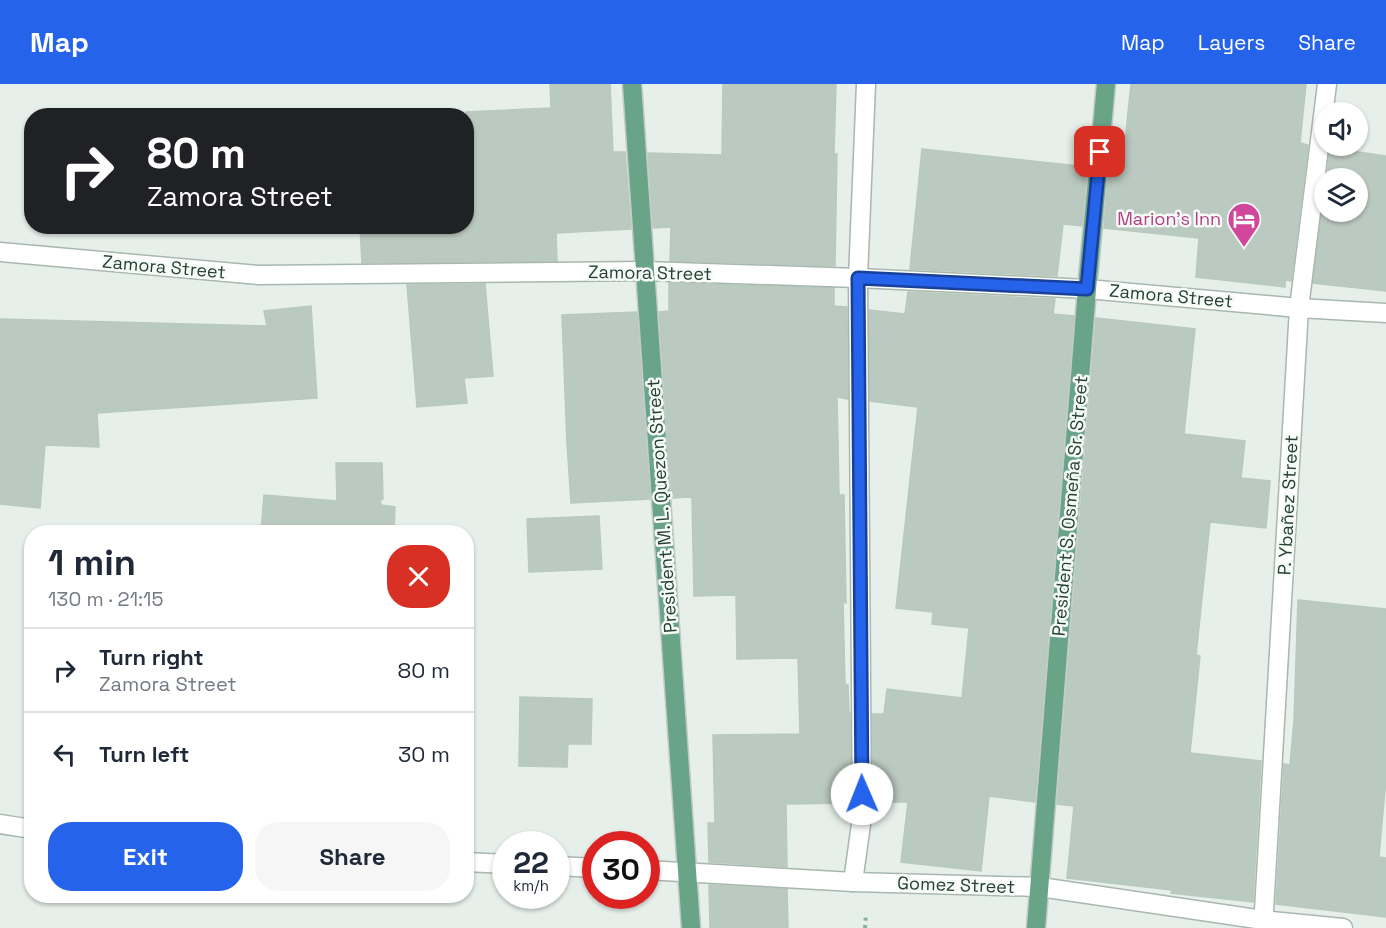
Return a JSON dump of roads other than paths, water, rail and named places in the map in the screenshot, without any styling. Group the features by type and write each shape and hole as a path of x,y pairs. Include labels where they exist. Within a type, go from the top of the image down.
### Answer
{"main road":[{"name":"President M. L. Quezon Street","path":"632,84 691,928"},
{"name":"President S. Osmeña Sr. Street","path":"1036,928 1087,289 1106,84"}],"street":[{"path":"853,882 862,817 858,278 866,84"},
{"name":"P. Ybañez Street","path":"1263,924 1299,308 1327,84"},
{"name":"Zamora Street","path":"0,252 258,275 645,272 858,278 1087,289 1386,314"},
{"path":"0,824 24,828"},
{"path":"474,862 492,863"},
{"name":"Gomez Street","path":"660,871 853,882 1040,887 1263,924 1343,928"}],"place":[{"name":"Marion's Inn","path":"1244,248"}]}
